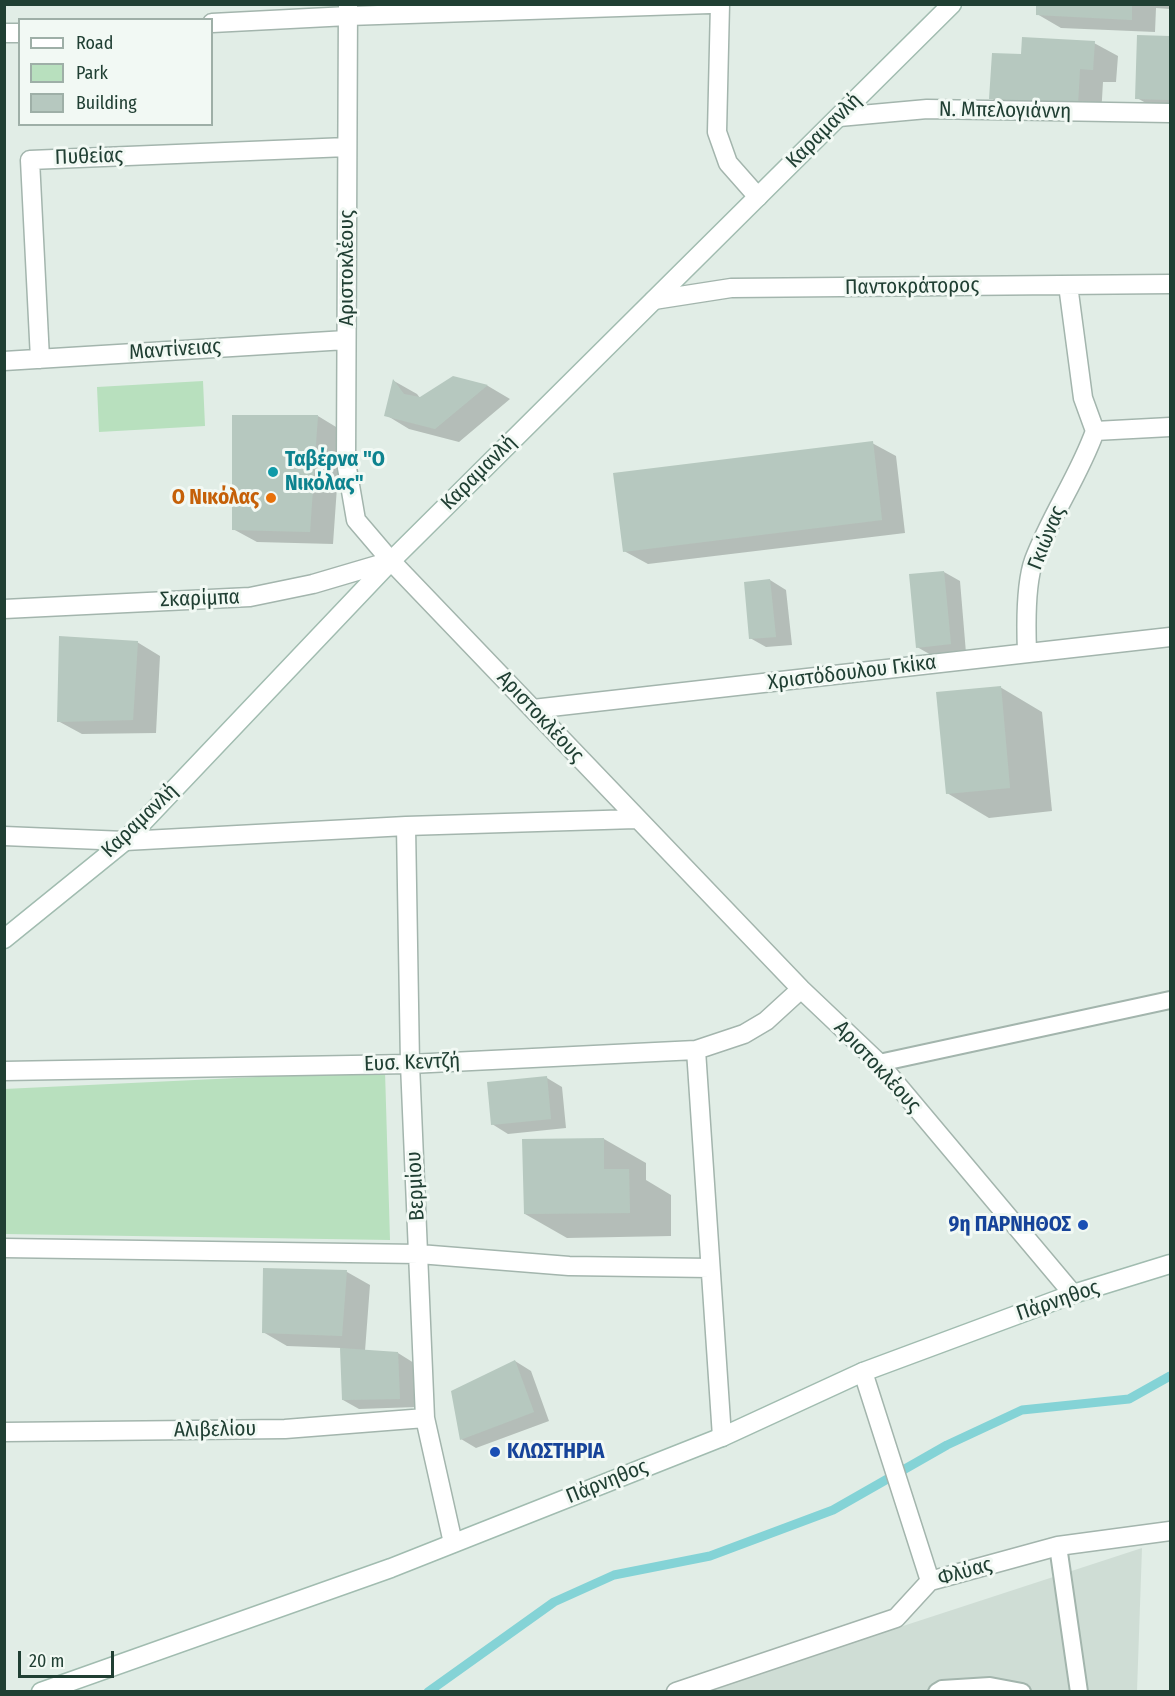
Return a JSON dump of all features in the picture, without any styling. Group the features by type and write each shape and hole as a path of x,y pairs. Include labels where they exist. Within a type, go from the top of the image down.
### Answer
{"street":[{"path":"213,23 348,10 710,4"},
{"path":"720,4 717,132 728,163 758,197"},
{"name":"Καραμανλή","path":"4,939 125,841 391,561 952,4"},
{"name":"Αριστοκλέους","path":"348,10 346,462 356,520 391,561 636,819 801,989 879,1063 1073,1294"},
{"name":"Ν. Μπελογιάννη","path":"839,117 927,109 1170,113"},
{"name":"Πυθείας","path":"40,359 30,160 348,147"},
{"name":"Παντοκράτορος","path":"654,300 731,288 1170,284"},
{"path":"1068,285 1083,398 1095,431 1170,427"},
{"name":"Μαντίνειας","path":"4,361 346,340"},
{"name":"Γκιώνας","path":"1027,652 1026,614 1033,562 1084,460 1095,431"},
{"name":"Σκαρίμπα","path":"4,609 250,597 313,584 391,561"},
{"name":"Χριστόδουλου Γκίκα","path":"533,709 1170,637"},
{"path":"4,836 125,841 406,826 636,819"},
{"name":"Βερμίου","path":"406,826 410,1064 426,1418 453,1543"},
{"name":"Ευσ. Κεντζή","path":"4,1071 410,1064 696,1050 744,1034 766,1021 801,989"},
{"path":"696,1050 722,1437"},
{"path":"4,1248 419,1254 569,1266 710,1268"},
{"name":"Πάρνηθος","path":"40,1692 392,1568 722,1437 863,1372 1073,1294 1170,1264"},
{"path":"863,1372 930,1581"},
{"name":"Αλιβελίου","path":"4,1432 285,1429 426,1418"},
{"name":"Φλύας","path":"676,1692 896,1618 930,1581 1058,1546 1170,1531"}],"lane":[{"path":"879,1063 1170,1000"},
{"path":"1058,1546 1078,1692"},
{"path":"937,1692 942,1689 990,1686 1022,1692"}],"shaded area":[{"path":"1142,1548 1137,1691 704,1691"}],"green space":[{"path":"203,381 205,426 99,432 97,387"},
{"path":"385,1071 390,1240 5,1234 4,1089"}],"building":[{"path":"1036,4 1132,4 1132,20 1036,15"},
{"path":"1137,35 1170,36 1170,100 1135,99"},
{"path":"1022,37 1095,41 1093,70 1080,69 1078,104 989,99 992,53 1021,54"},
{"path":"453,376 488,385 435,429 384,416 393,379 404,394 420,397"},
{"name":"Ταβέρνα \"Ο Νικόλας\"","path":"232,415 318,415 310,532 232,530"},
{"path":"873,441 882,520 623,552 613,473"},
{"path":"944,571 951,644 916,648 909,574"},
{"path":"770,579 776,637 749,639 744,582"},
{"path":"59,636 138,641 133,720 57,722"},
{"path":"1001,686 1010,788 946,794 936,692"},
{"path":"547,1076 551,1119 491,1125 487,1082"},
{"path":"604,1138 604,1169 629,1169 630,1213 524,1214 522,1139"},
{"path":"263,1268 347,1270 342,1336 262,1333"},
{"path":"340,1348 398,1352 400,1399 342,1400"},
{"path":"515,1360 534,1412 460,1440 451,1391"}],"waterway":[{"path":"428,1692 554,1602 614,1575 710,1556 833,1510 947,1445 1022,1410 1129,1399 1170,1376"}],"place":[{"name":"Ταβέρνα \"Ο Νικόλας\"","path":"273,472"},
{"name":"Ο Νικόλας","path":"271,498"},
{"name":"9η ΠΑΡΝΗΘΟΣ","path":"1083,1225"},
{"name":"ΚΛΩΣΤΗΡΙΑ","path":"495,1452"}]}
